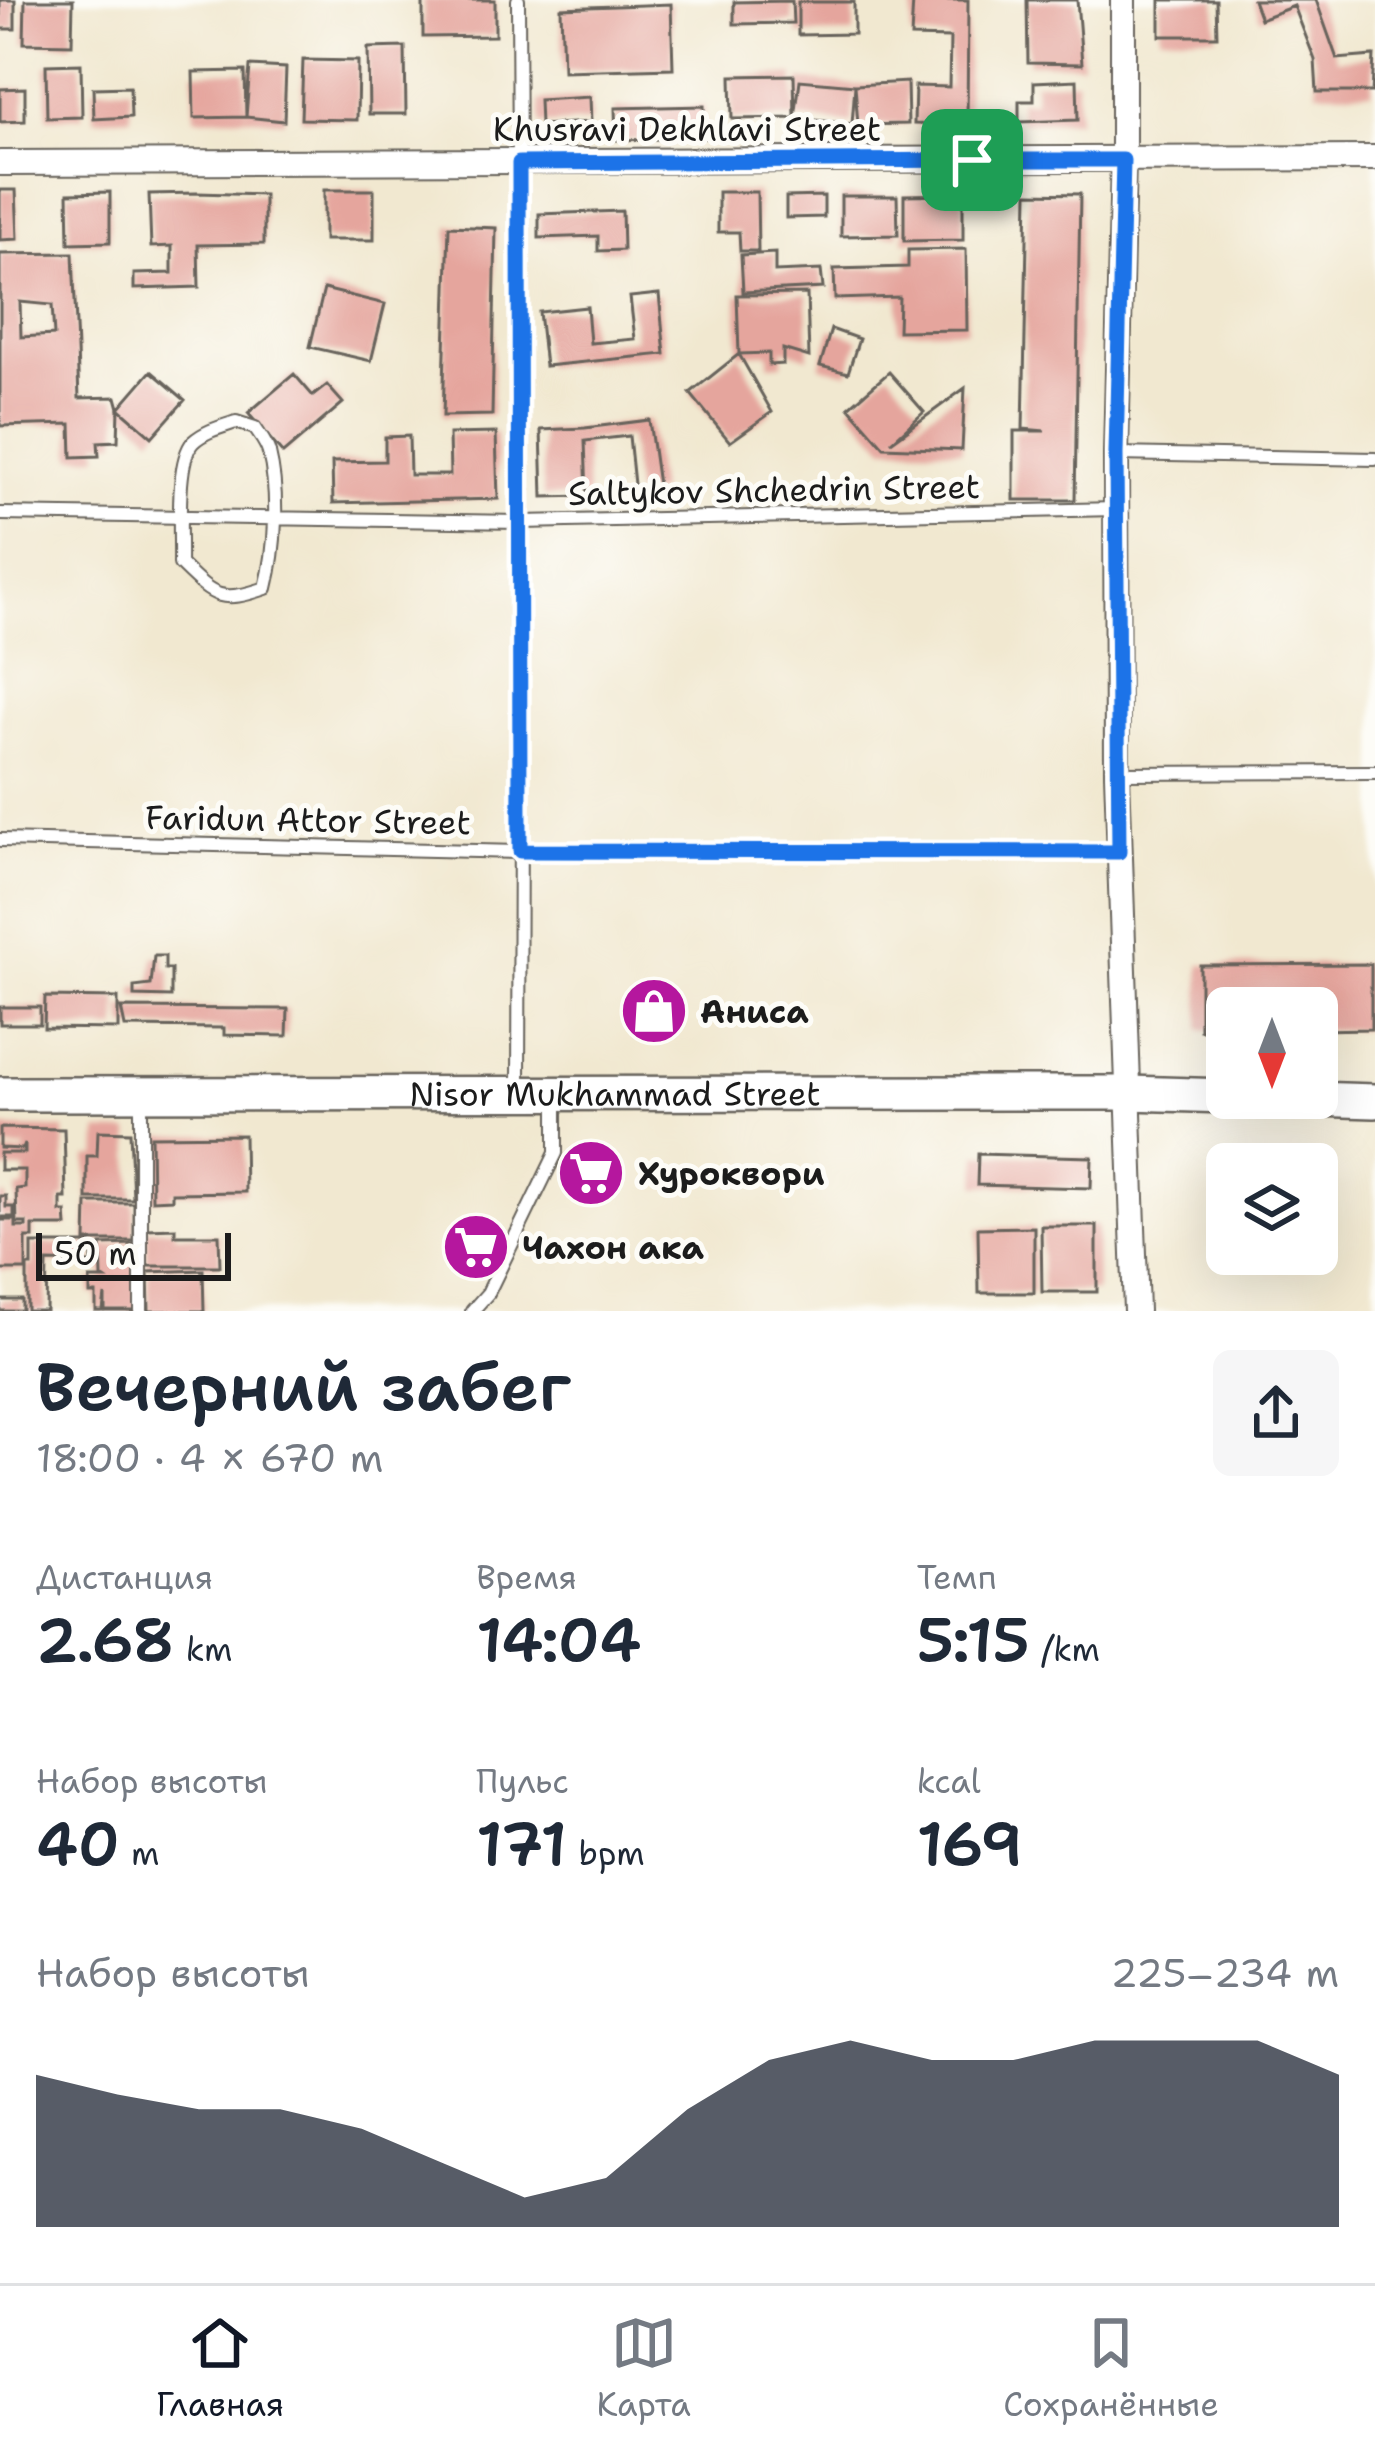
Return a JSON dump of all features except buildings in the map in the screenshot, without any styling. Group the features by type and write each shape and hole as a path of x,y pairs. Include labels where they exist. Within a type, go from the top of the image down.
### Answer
{"street":[{"path":"1123,0 1116,454 1118,773 1136,1311"},
{"name":"Khusravi Dekhlavi Street","path":"0,163 1375,158"},
{"name":"Nisor Mukhammad Street","path":"0,1094 1206,1096"},
{"path":"1338,1100 1375,1101"}],"lane":[{"path":"518,0 519,1095"},
{"path":"236,422 255,428 269,449 275,518 274,558 266,588 238,597 210,593 181,564 181,517 182,475 189,446 206,432 236,422"},
{"path":"1116,454 1375,459"},
{"name":"Saltykov Shchedrin Street","path":"0,514 521,522 1118,509"},
{"path":"1118,773 1375,772"},
{"name":"Faridun Attor Street","path":"0,840 520,851 1119,852"},
{"path":"141,1094 141,1311"},
{"path":"472,1311 488,1293 556,1153 556,1095"}],"place":[{"name":"Аниса","path":"654,1011"},
{"name":"Хуроквори","path":"591,1173"},
{"name":"Чахон ака","path":"476,1247"}],"route":[{"path":"972,160 1123,160 1116,454 1119,852 520,851 519,163 972,160"}]}
